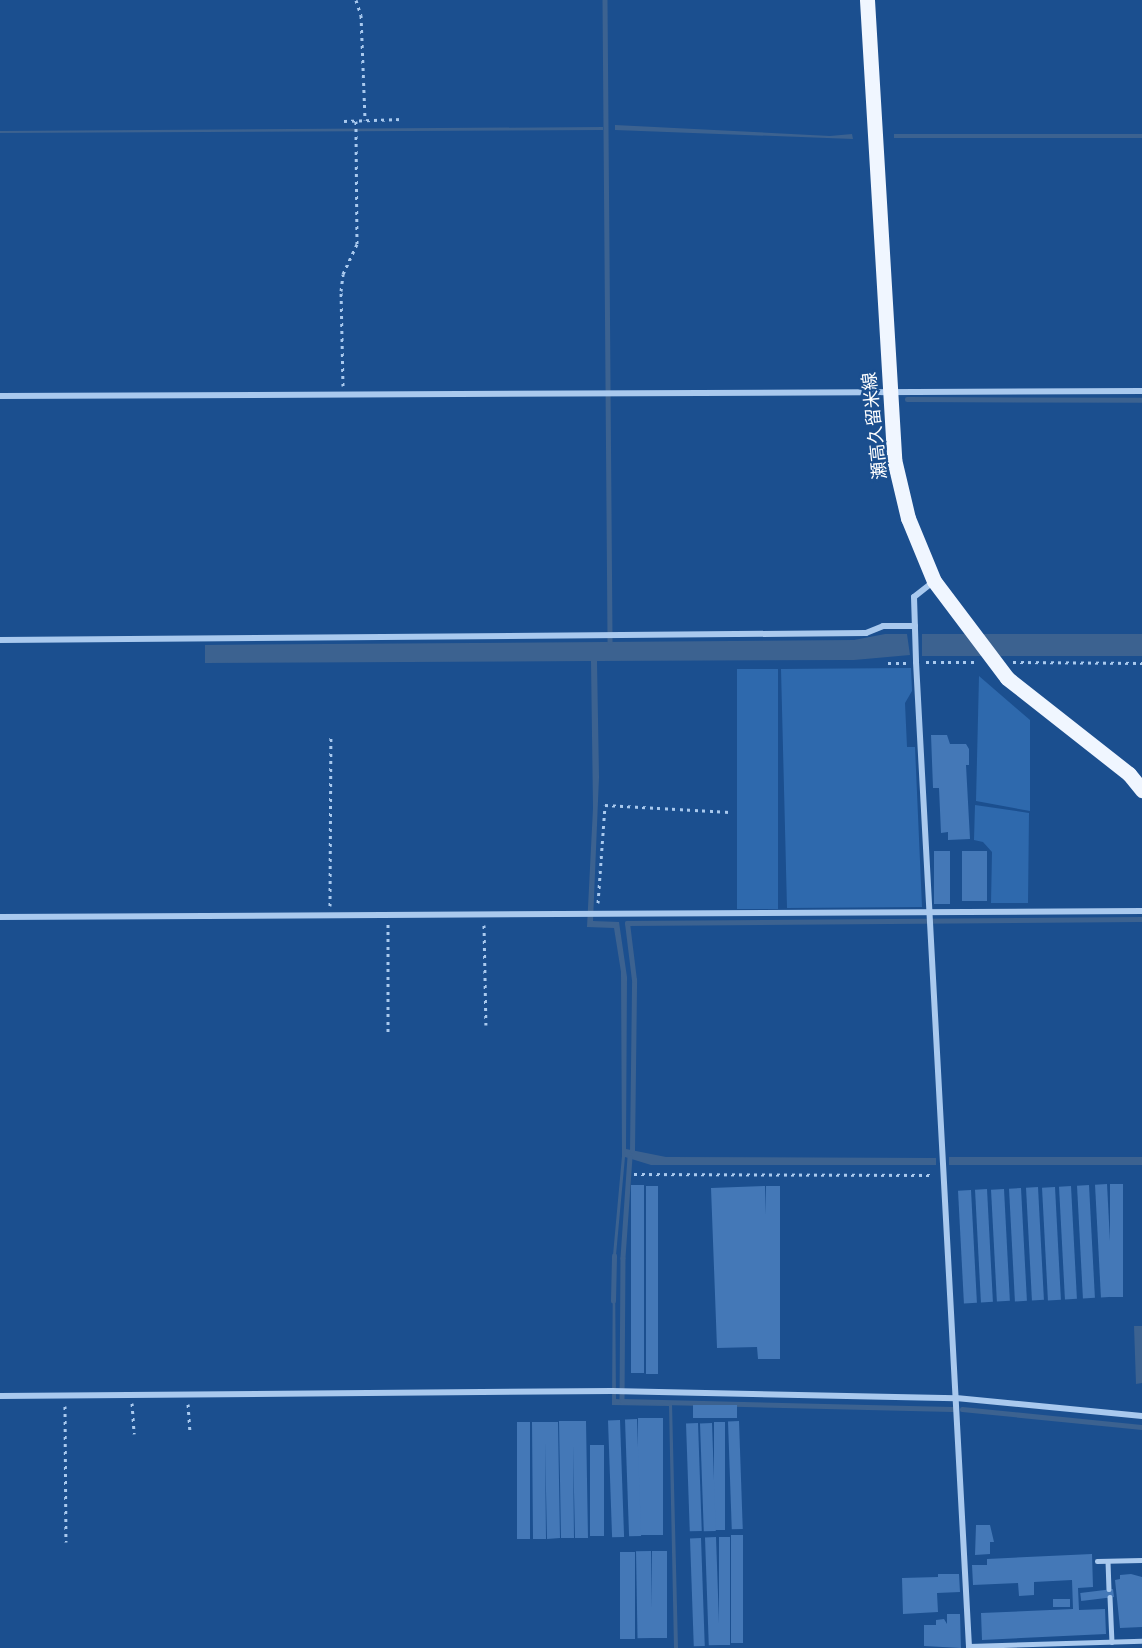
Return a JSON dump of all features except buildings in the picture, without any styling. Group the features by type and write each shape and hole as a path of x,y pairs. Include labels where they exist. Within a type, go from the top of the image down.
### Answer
{"main road":[{"name":"瀬高久留米線","path":"867,0 894,459 908,518 934,581 968,630 1008,678 1129,774 1142,790"}],"street":[{"path":"0,396 889,390 1142,391"},
{"path":"934,581 915,597 915,626 969,1647"},
{"path":"0,640 866,633 883,626 915,626"},
{"path":"0,917 930,914 1142,911"},
{"path":"0,1396 612,1391 956,1398 1142,1416"}],"lane":[{"path":"1097,1561 1142,1560"},
{"path":"1108,1561 1109,1589"},
{"path":"1110,1597 1112,1642"},
{"path":"969,1647 1142,1641"}],"path":[{"path":"356,0 361,15 365,120"},
{"path":"344,122 402,119"},
{"path":"343,393 341,291 343,274 357,244 356,121"},
{"path":"330,916 331,737"},
{"path":"597,915 605,805 730,812"},
{"path":"483,915 486,1025"},
{"path":"388,1033 389,916"},
{"path":"634,1174 944,1175"},
{"path":"131,1395 134,1434"},
{"path":"188,1395 190,1432"},
{"path":"65,1396 66,1542"}],"shaded area":[{"path":"615,125 830,136 852,134 853,139 615,130"},
{"path":"603,127 603,130 0,133 0,131"},
{"path":"894,134 1142,134 1142,138 894,138"},
{"path":"885,634 907,634 910,655 854,660 597,661 599,777 593,921 619,922 627,977 626,1149 666,1157 936,1158 936,1165 651,1165 625,1157 615,1266 616,1399 672,1403 678,1648 674,1648 669,1406 612,1405 613,1255 622,1156 621,972 614,928 587,927 593,808 591,661 205,663 205,645 854,640"},
{"path":"922,634 1142,634 1142,656 922,656"},
{"path":"911,668 912,691 905,703 907,747 915,747 922,907 787,908 781,669"},
{"path":"737,669 778,669 778,909 737,909"},
{"path":"979,676 1030,720 1030,811 976,801"},
{"path":"975,805 1029,813 1028,903 991,903 992,852 983,842 974,840"},
{"path":"949,1157 1142,1157 1142,1165 949,1165"},
{"path":"1134,1326 1142,1326 1142,1383 1136,1384"}],"waterway":[{"path":"605,0 610,642"},
{"path":"907,399 1142,400"},
{"path":"632,1151 634,980 627,923 1142,919"},
{"path":"630,1157 623,1258 622,1401 952,1409"},
{"path":"613,1301 614,1256"},
{"path":"962,1409 1142,1427"}]}
